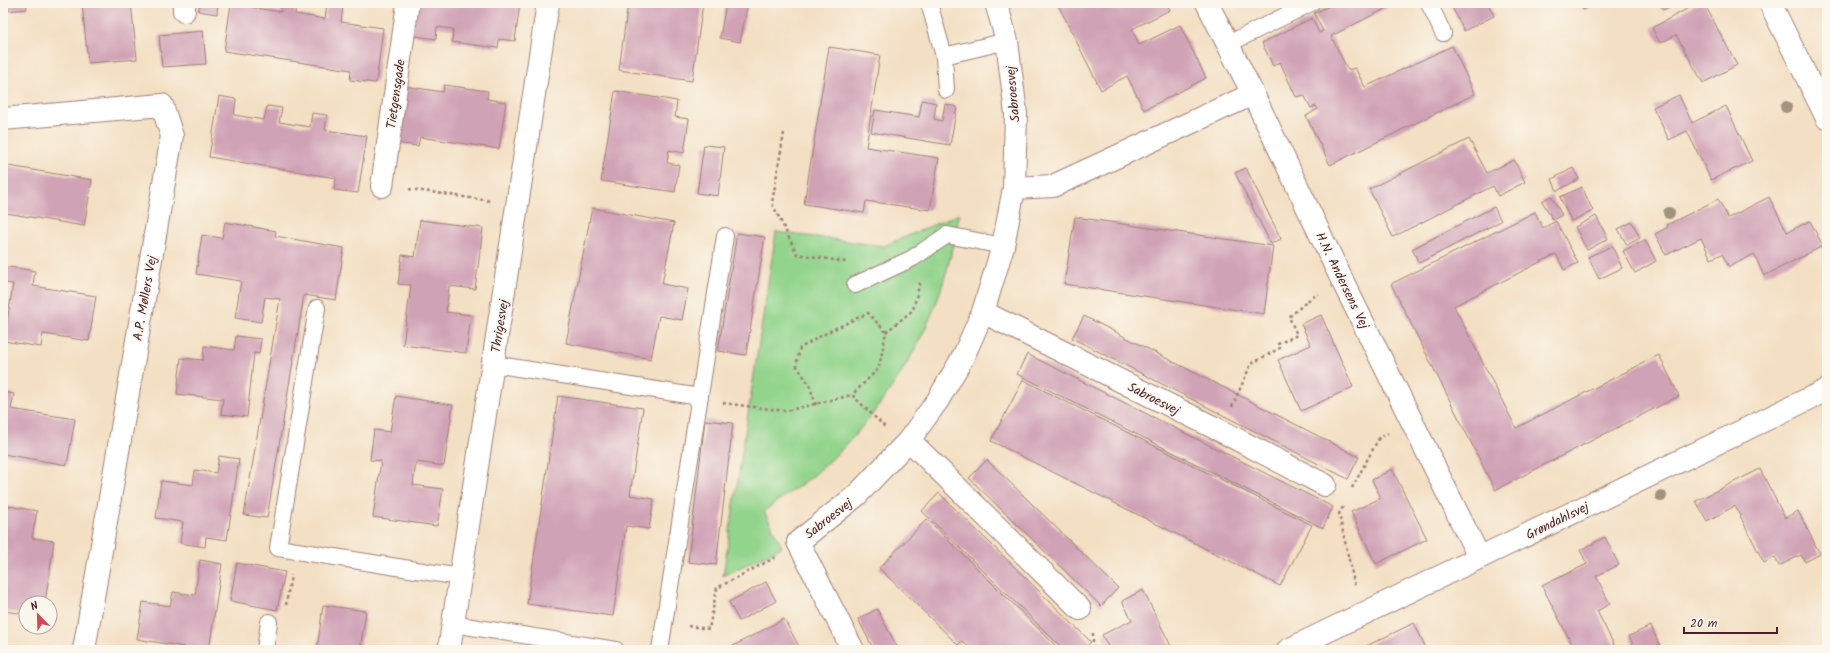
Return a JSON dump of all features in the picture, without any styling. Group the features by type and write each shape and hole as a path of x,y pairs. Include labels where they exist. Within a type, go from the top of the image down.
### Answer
{"street":[{"name":"Tietgensgade","path":"382,186 408,3"},
{"name":"Thrigesvej","path":"449,650 548,3"},
{"name":"Sabroesvej","path":"853,650 798,542 857,495 906,443 938,400 963,357 983,312 1003,246 1014,188 1016,114 1007,41 996,3"},
{"name":"H.N. Andersens Vej","path":"1206,3 1253,94 1342,282 1479,557"},
{"path":"1770,3 1827,118"},
{"path":"1014,188 1053,186 1253,94"},
{"name":"A.P. Møllers Vej","path":"3,119 162,105 172,136 84,650"},
{"name":"Sabroesvej","path":"983,312 1221,431 1325,485"},
{"name":"Grøndahlsvej","path":"1288,650 1827,390"},
{"path":"906,443 1080,610"}],"lane":[{"path":"929,3 944,56 946,90"},
{"path":"1228,44 1311,3"},
{"path":"1429,3 1443,33"},
{"path":"944,56 1007,41"},
{"path":"855,285 913,258 947,235 1003,246"},
{"path":"660,650 725,236"},
{"path":"317,308 278,548 460,577"},
{"path":"493,364 700,396"},
{"path":"265,650 269,622"},
{"path":"453,624 616,650"}],"path":[{"path":"784,132 772,203 797,254 846,262 868,313 886,332"},
{"path":"382,186 518,204"},
{"path":"700,396 720,403 786,411 816,405 852,395 879,368 886,332 913,310 921,277 913,258"},
{"path":"1221,431 1251,364 1280,348 1278,344 1297,335 1289,317 1311,298 1342,282"},
{"path":"816,405 809,384 796,365 800,348 830,331 868,313"},
{"path":"852,395 906,443"},
{"path":"1351,490 1379,438 1412,420"},
{"path":"1345,503 1339,514 1355,590 1366,612"},
{"path":"664,622 709,629 717,588 784,553 798,542"},
{"path":"269,622 284,615 295,550"}],"green space":[{"path":"959,214 950,259 937,301 911,357 894,384 876,410 835,456 813,476 764,511 782,547 723,576 776,232 884,246"}],"building":[{"path":"5,3 26,3 27,9 6,11"},
{"path":"82,3 131,3 137,59 88,63"},
{"path":"200,3 218,3 217,14 198,11"},
{"path":"235,3 251,3 250,7 281,12 282,3 296,3 295,14 325,19 327,4 343,6 341,22 383,28 376,83 350,80 351,70 224,51 231,4 235,5"},
{"path":"413,3 520,3 515,41 499,39 498,48 452,42 453,29 437,27 436,39 408,35"},
{"path":"628,3 703,3 692,81 619,70"},
{"path":"726,3 748,3 740,42 720,38"},
{"path":"1057,3 1166,3 1170,10 1132,29 1139,45 1180,25 1206,78 1144,110 1127,76 1101,90"},
{"path":"1336,3 1385,3 1387,8 1331,36 1348,70 1355,68 1365,87 1452,46 1475,94 1330,165 1306,116 1318,109 1316,106 1311,108 1304,95 1296,97 1280,62 1273,66 1262,43 1312,18 1319,33 1323,31 1314,13"},
{"path":"1450,3 1488,3 1494,16 1464,31"},
{"path":"1579,3 1599,3 1583,10"},
{"path":"1660,3 1678,3 1663,10"},
{"path":"1698,3 1704,3 1737,65 1703,83 1676,35 1660,43 1652,28"},
{"path":"203,31 206,64 162,67 159,35"},
{"path":"829,47 880,55 866,147 939,158 930,210 866,201 864,213 804,204"},
{"path":"444,85 488,91 487,99 506,102 499,149 420,137 418,146 395,143 404,86 443,92"},
{"path":"615,91 677,101 675,117 689,119 684,153 669,150 667,163 679,165 675,192 601,181"},
{"path":"1679,95 1692,123 1726,106 1752,161 1711,180 1687,131 1669,140 1653,107"},
{"path":"219,96 236,99 234,115 264,120 267,106 282,108 279,122 310,127 312,113 327,115 325,130 367,136 358,193 334,190 336,178 209,157"},
{"path":"922,100 936,103 934,119 942,121 945,104 957,107 950,145 871,132 875,110 919,117"},
{"path":"1469,139 1487,173 1514,160 1525,182 1498,196 1493,186 1393,237 1369,189"},
{"path":"704,145 724,147 718,196 697,193"},
{"path":"3,165 92,180 84,226 6,213 3,228"},
{"path":"1246,168 1281,239 1271,244 1235,173"},
{"path":"1573,168 1579,179 1557,191 1552,179"},
{"path":"1582,187 1593,211 1571,221 1560,197"},
{"path":"1551,196 1562,215 1553,220 1542,201"},
{"path":"1769,197 1787,232 1810,221 1823,246 1764,276 1754,254 1729,267 1722,254 1711,259 1701,238 1666,255 1655,234 1668,227 1667,225 1718,199 1728,218"},
{"path":"1494,207 1501,221 1419,263 1412,249"},
{"path":"592,208 674,223 662,284 688,289 682,320 659,316 651,359 566,343"},
{"path":"1535,212 1543,228 1556,221 1578,263 1564,270 1556,254 1454,306 1516,428 1659,355 1679,396 1495,490 1391,284"},
{"path":"1596,216 1608,239 1587,250 1575,227"},
{"path":"1075,217 1273,246 1264,314 1064,284"},
{"path":"420,220 483,228 475,289 449,286 446,312 471,315 466,353 403,345 411,285 398,284 402,255 415,257"},
{"path":"225,222 276,231 275,236 344,248 336,300 304,295 267,518 244,515 280,299 265,297 261,322 235,318 241,281 196,274 202,235 222,238"},
{"path":"1632,222 1640,238 1627,245 1618,229"},
{"path":"737,233 765,237 746,355 718,351"},
{"path":"1645,240 1656,261 1635,273 1623,251"},
{"path":"1612,246 1622,268 1599,279 1588,257"},
{"path":"3,266 35,271 33,286 96,296 89,341 43,334 41,347 4,341 13,284 3,283"},
{"path":"1321,315 1353,387 1301,411 1278,360 1311,345 1301,324"},
{"path":"1084,316 1359,457 1348,479 1072,338"},
{"path":"236,336 261,339 259,354 254,353 247,417 221,414 223,399 177,394 181,358 203,360 204,346 234,350"},
{"path":"1027,354 1333,507 1323,528 1017,374"},
{"path":"1023,380 1312,525 1280,586 991,441"},
{"path":"3,392 14,394 11,409 75,419 67,465 3,454"},
{"path":"396,396 453,405 444,466 416,462 413,485 443,489 437,526 373,517 381,461 370,460 374,430 390,432"},
{"path":"558,396 643,408 630,495 654,499 649,529 626,526 613,616 527,604"},
{"path":"705,420 733,423 716,565 688,562"},
{"path":"219,456 239,459 227,540 206,537 205,547 180,543 183,522 156,518 161,481 193,485 195,470 216,473"},
{"path":"987,460 1118,588 1101,606 969,478"},
{"path":"1392,469 1427,539 1376,564 1351,512 1381,498 1372,480"},
{"path":"1760,469 1785,518 1798,511 1820,554 1805,562 1801,555 1779,566 1775,557 1764,563 1735,506 1707,521 1696,501"},
{"path":"939,493 1091,642 1083,650 1064,650 922,511"},
{"path":"3,505 37,511 32,538 54,541 46,595 18,595 18,613 3,611"},
{"path":"927,519 1060,650 972,650 962,641 958,645 879,568"},
{"path":"1605,537 1619,565 1596,576 1610,604 1597,611 1614,645 1604,650 1575,650 1542,586 1587,564 1580,550"},
{"path":"200,560 222,564 209,650 184,650 185,647 137,639 143,602 170,606 173,592 195,595"},
{"path":"237,563 285,572 277,610 230,601"},
{"path":"766,582 776,601 739,621 729,602"},
{"path":"1143,590 1173,650 1110,650 1102,635 1132,620 1122,601"},
{"path":"323,605 366,611 360,650 317,650"},
{"path":"877,609 899,650 874,650 858,619"},
{"path":"784,619 801,650 730,650 729,648"},
{"path":"1414,623 1427,650 1358,650"},
{"path":"1651,626 1662,650 1636,650 1629,636"}]}
